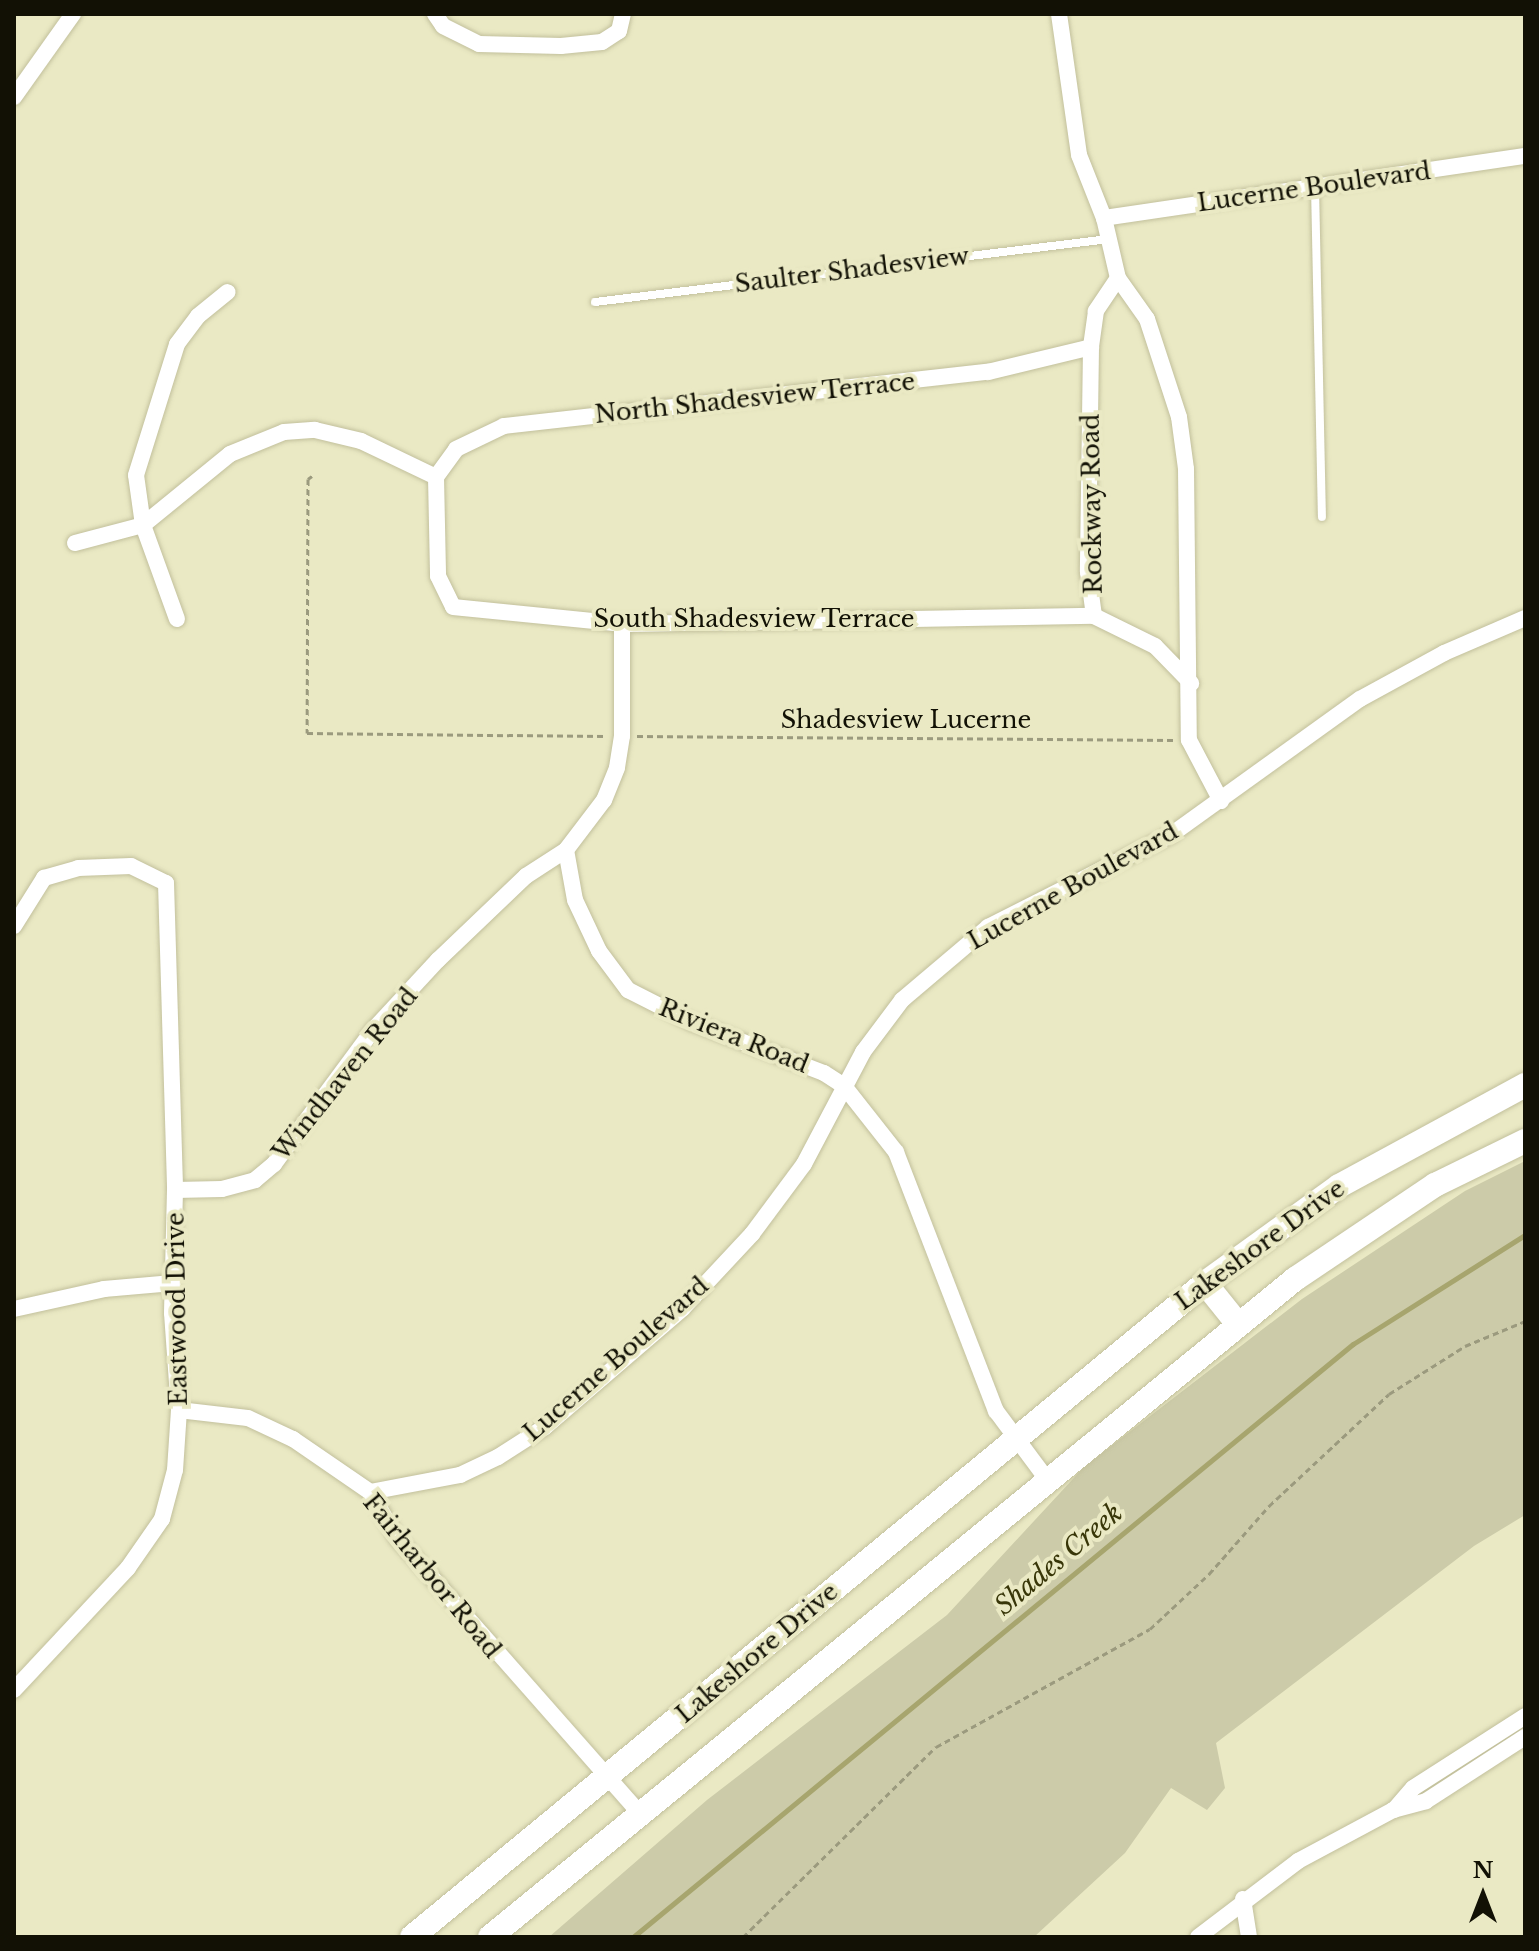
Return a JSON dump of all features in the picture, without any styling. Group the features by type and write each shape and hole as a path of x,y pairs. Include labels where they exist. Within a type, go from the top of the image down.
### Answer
{"main road":[{"name":"Lakeshore Drive","path":"412,1937 608,1778 1016,1435 1205,1283 1339,1186 1525,1085"},
{"name":"Lakeshore Drive","path":"490,1937 1046,1478 1238,1324 1435,1185 1525,1141"},
{"path":"1205,1283 1238,1324"}],"street":[{"path":"14,97 73,14"},
{"path":"435,14 443,26 479,44 561,46 602,42 619,31 623,14"},
{"path":"1059,14 1079,155 1104,218 1118,278 1147,319 1179,417 1186,469 1191,683 1189,740 1221,801"},
{"name":"Lucerne Boulevard","path":"1104,218 1525,156"},
{"name":"Rockway Road","path":"1118,278 1096,311 1091,347 1088,572 1094,616 1155,646 1191,683"},
{"path":"177,619 143,525 136,475 177,344 198,316 228,292"},
{"name":"North Shadesview Terrace","path":"436,477 456,449 504,426 988,372 1091,347"},
{"path":"75,543 143,525 230,454 284,432 315,430 361,441 436,477"},
{"name":"South Shadesview Terrace","path":"436,477 438,576 453,607 622,624 1094,616"},
{"name":"Lucerne Boulevard","path":"370,1492 460,1475 545,1427 682,1309 752,1234 804,1164 844,1086 902,1000 967,943 1042,898 1172,834 1360,699 1444,653 1525,618"},
{"path":"566,850 604,800 622,736 622,624"},
{"name":"Riviera Road","path":"566,850 575,900 599,951 628,990 691,1022 824,1073 844,1086 896,1152 996,1411 1016,1435"},
{"name":"Windhaven Road","path":"175,1190 222,1189 255,1180 274,1164 374,1029 438,960 526,876 566,850"},
{"name":"Eastwood Drive","path":"14,926 44,878 78,868 131,866 166,883 175,1190 173,1283 179,1410 175,1470 162,1519 128,1568 14,1690"},
{"path":"14,1309 104,1289 173,1283"},
{"name":"Fairharbor Road","path":"179,1410 248,1418 293,1439 370,1492 397,1538 608,1778"},
{"path":"1016,1435 1046,1478"},
{"path":"1393,1810 1413,1788 1525,1716"},
{"path":"1198,1937 1243,1899 1298,1861 1393,1810 1426,1801 1525,1737"},
{"path":"608,1778 640,1814"},
{"path":"1243,1899 1249,1937"}],"lane":[{"path":"1315,187 1322,517"},
{"name":"Saulter Shadesview","path":"595,302 1109,239"}],"path":[{"name":"Shadesview Lucerne","path":"312,476 308,479 307,733 1189,740"},
{"path":"743,1937 936,1747 1150,1629 1209,1574 1269,1506 1389,1394 1465,1346 1525,1321"}],"green space":[{"path":"1525,1161 1525,1515 1474,1546 1216,1743 1225,1788 1207,1810 1171,1788 1125,1853 1034,1937 549,1937 707,1800 947,1615 1084,1467 1302,1299 1465,1191"}],"waterway":[{"name":"Shades Creek","path":"633,1937 1353,1344 1525,1235"}]}
